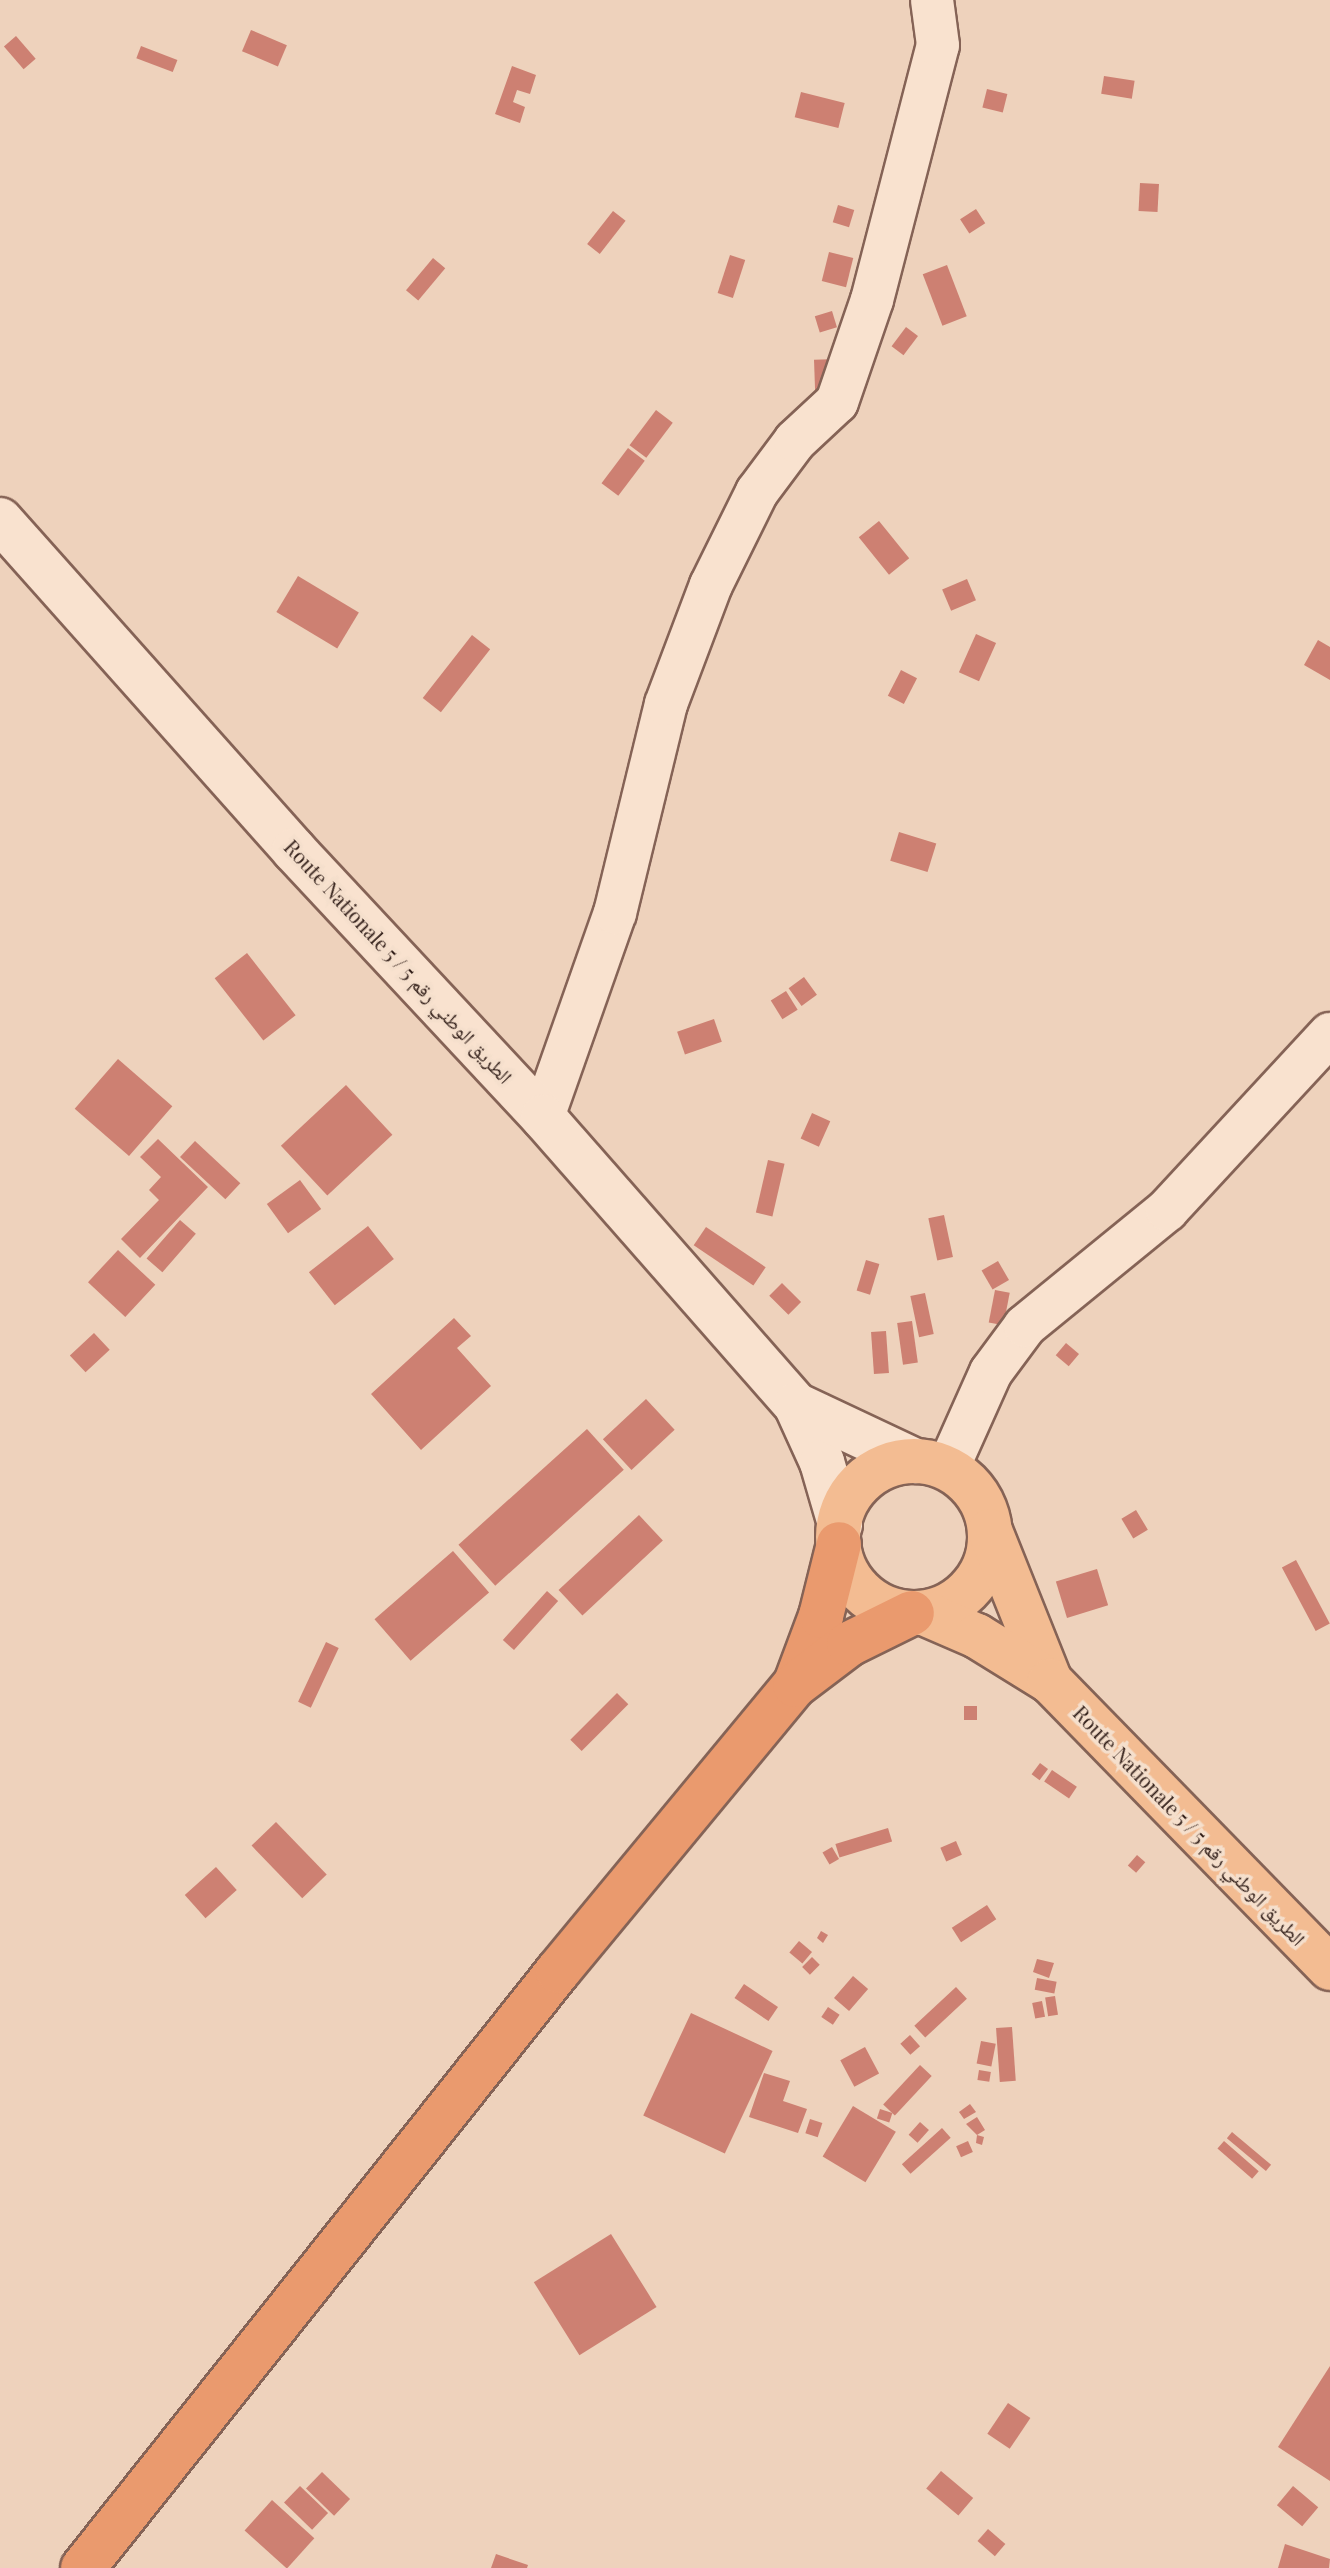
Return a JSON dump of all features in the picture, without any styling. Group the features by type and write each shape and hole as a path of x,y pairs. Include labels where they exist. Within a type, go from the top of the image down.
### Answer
{"highway":[{"path":"795,1685 821,1616 839,1534"},
{"path":"83,2568 558,1971 795,1685 849,1644 918,1613"}],"main road":[{"name":"Route Nationale 5 / الطريق الوطني رقم 5","path":"0,520 294,850 543,1117 796,1405"},
{"path":"796,1405 932,1465 978,1494 1050,1681"},
{"path":"796,1405 822,1462 844,1566 871,1600 918,1613 977,1636 1050,1681"},
{"path":"839,1534 849,1499 866,1478 890,1465 932,1465"},
{"path":"918,1613 952,1604 973,1585 987,1560 990,1531"},
{"name":"Route Nationale 5 / الطريق الوطني رقم 5","path":"1050,1681 1330,1968"}],"street":[{"path":"543,1117 615,913 666,704 711,585 757,492 795,441 837,402 872,300 938,45 932,0"},
{"path":"932,1465 991,1372 1025,1326 1167,1210 1330,1034"}],"building":[{"path":"251,30 287,45 278,66 242,51"},
{"path":"16,36 36,59 24,69 4,46"},
{"path":"141,46 177,60 173,72 136,58"},
{"path":"512,66 536,75 530,94 517,90 513,102 525,107 520,123 495,114"},
{"path":"1104,76 1135,81 1132,99 1101,94"},
{"path":"987,89 1007,94 1003,113 982,107"},
{"path":"801,92 845,103 838,128 795,117"},
{"path":"1140,183 1159,184 1158,212 1139,211"},
{"path":"838,205 854,210 849,227 833,222"},
{"path":"976,209 985,223 969,234 960,219"},
{"path":"613,211 626,221 600,254 587,244"},
{"path":"829,252 853,258 846,287 822,281"},
{"path":"730,255 745,260 733,298 718,293"},
{"path":"433,258 445,268 418,300 406,290"},
{"path":"947,265 967,316 942,326 923,274"},
{"path":"832,311 837,327 820,333 815,316"},
{"path":"906,327 918,336 904,355 892,346"},
{"path":"837,359 838,393 815,394 814,360"},
{"path":"656,410 673,423 646,458 630,445"},
{"path":"628,448 645,461 618,496 602,483"},
{"path":"879,521 909,558 889,575 859,537"},
{"path":"298,576 359,613 337,649 276,612"},
{"path":"967,579 976,600 951,611 942,590"},
{"path":"976,634 996,643 979,681 959,672"},
{"path":"472,635 490,649 441,712 423,698"},
{"path":"1318,640 1330,647 1330,680 1304,665"},
{"path":"901,670 917,678 904,704 888,696"},
{"path":"899,832 936,843 928,872 890,861"},
{"path":"247,953 296,1015 263,1040 215,978"},
{"path":"804,977 817,995 802,1006 789,988"},
{"path":"786,991 798,1010 782,1019 771,1001"},
{"path":"714,1019 722,1042 685,1054 677,1032"},
{"path":"118,1059 172,1106 129,1156 75,1109"},
{"path":"346,1085 392,1135 327,1195 281,1146"},
{"path":"812,1113 830,1121 819,1147 801,1139"},
{"path":"158,1139 208,1187 140,1258 121,1239 159,1200 149,1190 161,1177 140,1157"},
{"path":"195,1141 240,1183 225,1199 180,1157"},
{"path":"768,1160 785,1164 772,1216 756,1213"},
{"path":"300,1180 321,1209 288,1233 267,1204"},
{"path":"944,1215 953,1257 937,1260 928,1218"},
{"path":"180,1220 196,1234 162,1272 147,1258"},
{"path":"368,1226 394,1259 335,1305 309,1272"},
{"path":"706,1227 766,1267 753,1286 694,1245"},
{"path":"118,1250 155,1285 125,1317 88,1282"},
{"path":"866,1260 879,1264 870,1295 857,1291"},
{"path":"998,1261 1009,1280 993,1290 982,1270"},
{"path":"782,1283 801,1302 788,1315 769,1296"},
{"path":"995,1290 1010,1293 1003,1325 989,1322"},
{"path":"925,1293 934,1334 919,1337 910,1296"},
{"path":"454,1318 471,1336 457,1348 491,1386 421,1450 371,1394"},
{"path":"912,1321 918,1363 903,1365 897,1323"},
{"path":"886,1331 889,1373 874,1374 871,1332"},
{"path":"94,1333 110,1350 86,1372 70,1356"},
{"path":"1066,1343 1079,1354 1069,1366 1056,1355"},
{"path":"646,1399 675,1430 631,1470 603,1439"},
{"path":"587,1429 624,1470 495,1586 458,1545"},
{"path":"1136,1510 1148,1530 1133,1538 1121,1519"},
{"path":"639,1515 663,1541 582,1616 559,1590"},
{"path":"453,1551 489,1593 411,1661 375,1619"},
{"path":"1296,1560 1330,1624 1316,1631 1282,1568"},
{"path":"1097,1569 1108,1605 1067,1618 1056,1582"},
{"path":"547,1591 558,1601 514,1650 503,1640"},
{"path":"326,1642 339,1648 311,1708 298,1702"},
{"path":"617,1693 628,1704 582,1751 570,1740"},
{"path":"964,1706 977,1706 977,1720 964,1720"},
{"path":"1040,1763 1048,1769 1040,1780 1032,1774"},
{"path":"1052,1770 1077,1787 1069,1798 1044,1782"},
{"path":"276,1822 327,1875 302,1898 252,1846"},
{"path":"888,1828 892,1841 839,1857 835,1844"},
{"path":"956,1841 962,1855 946,1861 940,1848"},
{"path":"832,1847 839,1859 829,1865 822,1852"},
{"path":"1137,1855 1145,1862 1136,1873 1128,1866"},
{"path":"216,1867 237,1890 206,1918 185,1895"},
{"path":"987,1905 996,1919 961,1942 952,1928"},
{"path":"821,1931 828,1935 823,1943 817,1938"},
{"path":"799,1941 812,1952 802,1963 789,1952"},
{"path":"812,1957 820,1965 810,1975 802,1967"},
{"path":"1037,1959 1054,1963 1049,1978 1033,1972"},
{"path":"853,1976 868,1989 849,2011 834,1998"},
{"path":"1037,1978 1057,1982 1054,1994 1035,1990"},
{"path":"744,1984 778,2007 768,2021 734,1998"},
{"path":"956,1987 967,1999 925,2038 914,2026"},
{"path":"1055,1996 1058,2015 1048,2016 1045,1998"},
{"path":"1042,2001 1045,2017 1035,2019 1032,2003"},
{"path":"828,2007 840,2015 833,2025 821,2017"},
{"path":"691,2013 773,2051 725,2153 643,2115"},
{"path":"1012,2027 1016,2081 1000,2082 996,2028"},
{"path":"910,2035 920,2046 910,2055 900,2044"},
{"path":"981,2041 996,2044 991,2066 977,2064"},
{"path":"865,2047 879,2073 854,2087 840,2060"},
{"path":"920,2065 932,2076 895,2115 883,2104"},
{"path":"979,2070 991,2072 989,2082 977,2080"},
{"path":"764,2073 790,2081 783,2101 807,2109 798,2133 749,2117"},
{"path":"970,2104 976,2112 964,2119 959,2112"},
{"path":"853,2106 896,2132 865,2182 823,2157"},
{"path":"880,2109 892,2113 889,2123 877,2119"},
{"path":"977,2117 985,2130 977,2135 966,2124"},
{"path":"810,2119 822,2123 818,2137 805,2133"},
{"path":"920,2122 929,2130 918,2143 909,2135"},
{"path":"942,2128 951,2138 911,2174 902,2164"},
{"path":"1232,2132 1271,2165 1266,2171 1227,2138"},
{"path":"977,2135 984,2137 982,2145 976,2143"},
{"path":"968,2141 973,2152 961,2157 956,2146"},
{"path":"1224,2141 1259,2171 1252,2179 1217,2149"},
{"path":"611,2234 657,2307 579,2355 534,2282"},
{"path":"1330,2366 1330,2481 1278,2447"},
{"path":"1008,2403 1030,2418 1010,2449 987,2434"},
{"path":"941,2471 973,2498 958,2516 926,2489"},
{"path":"322,2472 350,2499 334,2516 306,2489"},
{"path":"300,2486 328,2513 312,2530 284,2503"},
{"path":"1293,2486 1318,2507 1302,2526 1277,2505"},
{"path":"272,2500 314,2538 286,2568 245,2530"},
{"path":"988,2529 1005,2544 995,2556 978,2541"},
{"path":"1285,2544 1330,2559 1329,2568 1278,2568"},
{"path":"496,2554 528,2565 527,2568 491,2568"}]}
